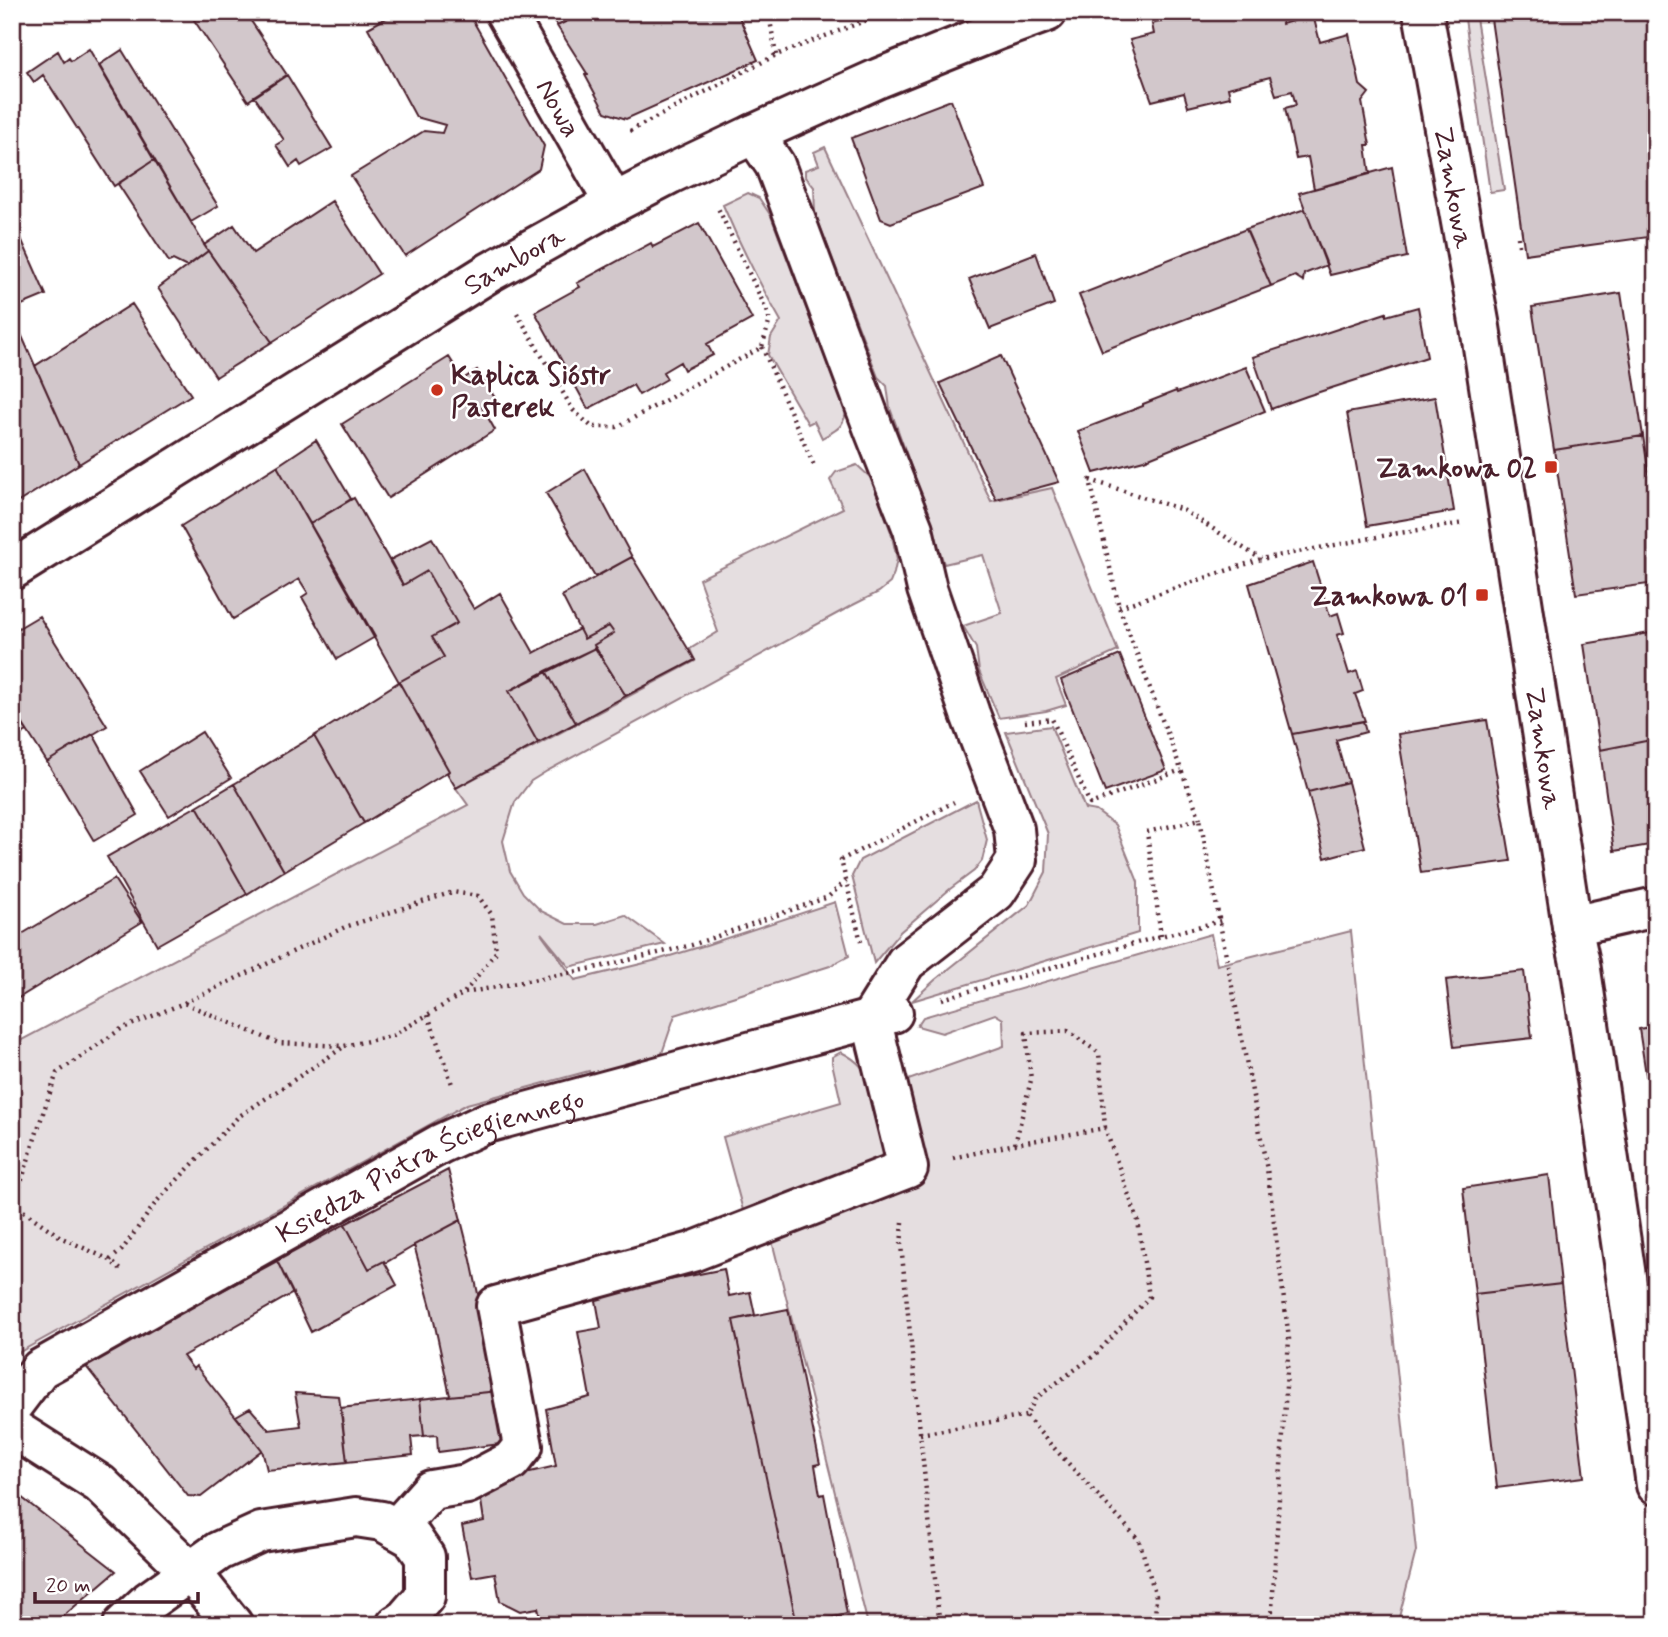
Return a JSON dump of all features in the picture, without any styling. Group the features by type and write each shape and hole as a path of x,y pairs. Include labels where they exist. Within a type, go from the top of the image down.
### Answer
{"street":[{"name":"Nowa","path":"505,12 614,203"},
{"name":"Sambora","path":"12,570 490,272 614,203 754,134 879,78 1047,12"},
{"name":"Zamkowa","path":"1423,12 1480,327 1510,515 1572,926 1651,1411 1656,1485"},
{"path":"397,1529 431,1490 467,1484 512,1461 523,1447 496,1306 692,1252 908,1168 882,1015 906,962 996,891 1017,860 1014,829 926,589 913,529 775,165 754,134"},
{"path":"1572,926 1656,907"},
{"name":"Księdza Piotra Ściegiennego","path":"12,1406 40,1369 440,1143 486,1123 882,1015"},
{"path":"12,1428 100,1484 191,1572 233,1625"},
{"path":"123,1625 149,1601 219,1551 261,1532 356,1517 382,1521 397,1529 412,1538 425,1557 425,1596 405,1619 396,1625"}],"path":[{"path":"766,12 776,55"},
{"path":"630,131 776,55 888,12"},
{"path":"715,202 769,315 762,347 815,468"},
{"path":"1518,237 1519,246"},
{"path":"516,311 573,410 592,427 617,427 762,347"},
{"path":"1261,559 1183,510 1090,480 1119,607 1200,819 1268,1175 1289,1339 1271,1625"},
{"path":"1119,607 1261,559 1510,515"},
{"path":"976,729 1052,719 1090,804 1181,770"},
{"path":"863,954 841,860 996,780"},
{"path":"1161,936 1147,832 1200,819"},
{"path":"464,993 599,967 692,945 828,897 846,881"},
{"path":"184,1003 278,1042 344,1046 392,1036 464,993 496,953 492,915 478,896 453,892 345,927 184,1003 121,1029 57,1073 12,1203 62,1238 110,1260 122,1250 157,1201 238,1117 344,1046"},
{"path":"882,1015 1221,921"},
{"path":"428,1015 452,1083"},
{"path":"1015,1144 1031,1080 1026,1033 1068,1031 1099,1054 1105,1128 1138,1221 1149,1297 1095,1355 1036,1398 1026,1416"},
{"path":"941,1625 901,1244 908,1168 1015,1144 1105,1128"},
{"path":"12,1184 20,1186"},
{"path":"920,1434 1026,1416"},
{"path":"1026,1416 1139,1540 1156,1596 1155,1625"}],"shaded area":[{"path":"1464,12 1475,12 1504,190 1490,192"},
{"path":"825,147 991,501 1052,488 1118,651 1056,679 1066,705 999,718 979,671 976,648 963,626 1002,613 983,555 944,564 890,408 887,386 878,377 815,213 814,187 805,176 805,170 819,165 814,152"},
{"path":"748,193 759,198 771,216 846,413 840,426 822,438 814,421 808,424 768,355 771,337 781,321 750,264 723,205"},
{"path":"857,465 871,478 891,532 897,559 890,583 879,592 531,781 515,802 503,841 510,871 523,893 541,911 567,924 597,924 625,915 665,944 569,967 541,933 575,980 657,960 835,902 849,956 830,966 675,1015 659,1062 592,1078 589,1071 467,1104 16,1354 12,1351 12,1045 468,805 456,788 695,661 690,649 718,632 699,579 843,508 830,480 836,472"},
{"path":"1051,726 1085,809 1096,811 1115,825 1138,882 1138,933 912,1001 1029,905 1046,872 1048,834 1006,732"},
{"path":"976,800 987,840 982,861 974,871 900,932 874,963 852,876 860,860"},
{"path":"1351,931 1416,1551 1397,1625 868,1625 764,1209 744,1214 723,1137 841,1102 832,1057 841,1052 862,1068 875,1092 1004,1046 1003,1019 995,1014 942,1033 917,1026 923,1017 1211,934 1217,965"}],"building":[{"path":"191,12 245,12 287,75 248,101"},
{"path":"397,12 468,12 544,146 539,169 405,256 351,176 424,131 442,133 445,125 416,117 368,28"},
{"path":"550,12 586,12 557,26"},
{"path":"586,12 737,12 758,60 626,119 605,112 585,75 588,75 557,26"},
{"path":"1196,12 1280,12 1282,24 1313,15 1320,42 1349,34 1360,85 1369,93 1362,102 1370,145 1366,145 1370,174 1314,189 1308,157 1296,159 1285,108 1296,105 1292,91 1276,95 1270,77 1228,88 1230,97 1188,107 1184,93 1152,101 1130,40 1154,34 1152,24"},
{"path":"1490,12 1656,12 1656,236 1525,254"},
{"path":"89,49 154,160 114,186 43,75 34,82 27,72 58,51 64,62 69,58 71,61"},
{"path":"122,50 218,206 191,222 99,65"},
{"path":"287,75 332,148 301,166 298,161 290,167 276,145 284,140 254,96"},
{"path":"951,100 984,188 891,223 881,219 851,138"},
{"path":"154,160 208,251 187,267 173,260 169,262 118,184"},
{"path":"1392,167 1407,257 1330,275 1299,193"},
{"path":"332,201 379,274 272,342 204,245 234,225 253,253"},
{"path":"1305,209 1327,265 1304,274 1303,281 1295,276 1271,286 1246,229"},
{"path":"12,218 46,295 12,309"},
{"path":"699,223 752,319 707,344 713,355 684,370 680,362 663,372 667,379 639,395 633,385 588,409 535,312 580,287 577,283 651,243 653,247"},
{"path":"1246,229 1271,286 1102,351 1079,295"},
{"path":"208,251 272,342 216,377 158,288"},
{"path":"1036,253 1054,304 990,329 969,279"},
{"path":"1621,293 1643,436 1554,450 1532,307"},
{"path":"132,304 191,395 79,464 35,366"},
{"path":"1418,307 1427,357 1271,409 1253,357 1386,313 1386,316"},
{"path":"12,314 79,464 12,506"},
{"path":"1001,356 1059,482 996,499 940,383"},
{"path":"449,357 463,379 477,370 495,398 482,407 495,430 388,498 342,424"},
{"path":"1246,367 1265,411 1144,460 1094,473 1078,431 1176,391 1177,393"},
{"path":"1435,397 1454,511 1367,526 1347,413"},
{"path":"1643,436 1656,519 1656,583 1576,594 1554,450"},
{"path":"316,440 351,499 310,524 277,466"},
{"path":"277,466 375,637 337,659 302,597 308,593 299,579 233,619 181,526"},
{"path":"585,469 632,557 595,577 546,493"},
{"path":"354,498 403,585 427,571 457,623 432,637 444,657 399,682 310,524"},
{"path":"432,538 474,609 500,593 534,653 579,629 584,639 609,626 614,633 594,645 595,648 509,691 538,743 456,788 399,682 444,657 432,637 457,623 427,571 403,585 390,560"},
{"path":"632,557 695,660 626,696 594,645 614,633 609,626 584,639 562,596"},
{"path":"1313,562 1330,616 1338,613 1344,633 1337,635 1349,674 1357,671 1363,691 1355,694 1365,721 1292,734 1249,584"},
{"path":"39,616 107,726 47,762 12,707 12,632"},
{"path":"1656,632 1656,739 1600,750 1584,644"},
{"path":"595,648 626,696 576,723 546,671"},
{"path":"1120,655 1166,770 1105,792 1061,680"},
{"path":"546,671 576,723 538,743 509,691"},
{"path":"399,682 449,771 364,823 314,736"},
{"path":"12,708 27,731 12,740"},
{"path":"1487,720 1511,861 1421,873 1398,734"},
{"path":"1363,721 1366,732 1336,740 1348,782 1308,792 1292,734"},
{"path":"202,732 231,778 169,816 140,771"},
{"path":"93,734 138,815 94,841 47,762"},
{"path":"314,736 364,823 284,871 234,784"},
{"path":"1656,739 1656,844 1614,851 1600,750"},
{"path":"1348,782 1365,847 1325,858 1308,792"},
{"path":"234,784 284,871 247,894 197,806"},
{"path":"197,806 247,894 157,945 107,857"},
{"path":"114,879 142,922 12,1002 12,940"},
{"path":"1524,971 1532,1038 1454,1047 1446,980"},
{"path":"1656,1026 1656,1139 1639,1029"},
{"path":"448,1170 461,1220 385,1263 384,1261 369,1269 345,1224"},
{"path":"1549,1175 1561,1284 1475,1294 1463,1188"},
{"path":"461,1220 498,1391 450,1396 431,1307 414,1245"},
{"path":"345,1224 369,1269 384,1261 397,1285 311,1332 277,1261"},
{"path":"277,1261 293,1293 183,1356 193,1369 196,1366 262,1450 201,1497 188,1496 85,1365"},
{"path":"724,1269 729,1296 750,1292 755,1315 733,1320 797,1625 542,1625 538,1608 520,1611 500,1601 495,1573 472,1577 462,1526 484,1521 480,1494 483,1483 556,1466 546,1409 590,1397 578,1332 601,1328 595,1295"},
{"path":"1561,1284 1584,1477 1497,1488 1475,1294"},
{"path":"788,1309 820,1464 815,1465 820,1495 824,1494 847,1614 797,1625 733,1320"},
{"path":"498,1391 508,1443 438,1452 437,1435 424,1436 420,1399"},
{"path":"295,1393 339,1396 347,1462 267,1470 262,1450 236,1416 250,1408 269,1430 301,1426"},
{"path":"420,1399 424,1436 411,1437 413,1455 347,1462 341,1408"},
{"path":"12,1490 116,1571 53,1625 26,1625 12,1614"}],"place":[{"name":"Kaplica Sióstr Pasterek","path":"437,390"},
{"name":"Zamkowa 02","path":"1551,467"},
{"name":"Zamkowa 01","path":"1482,595"}]}
